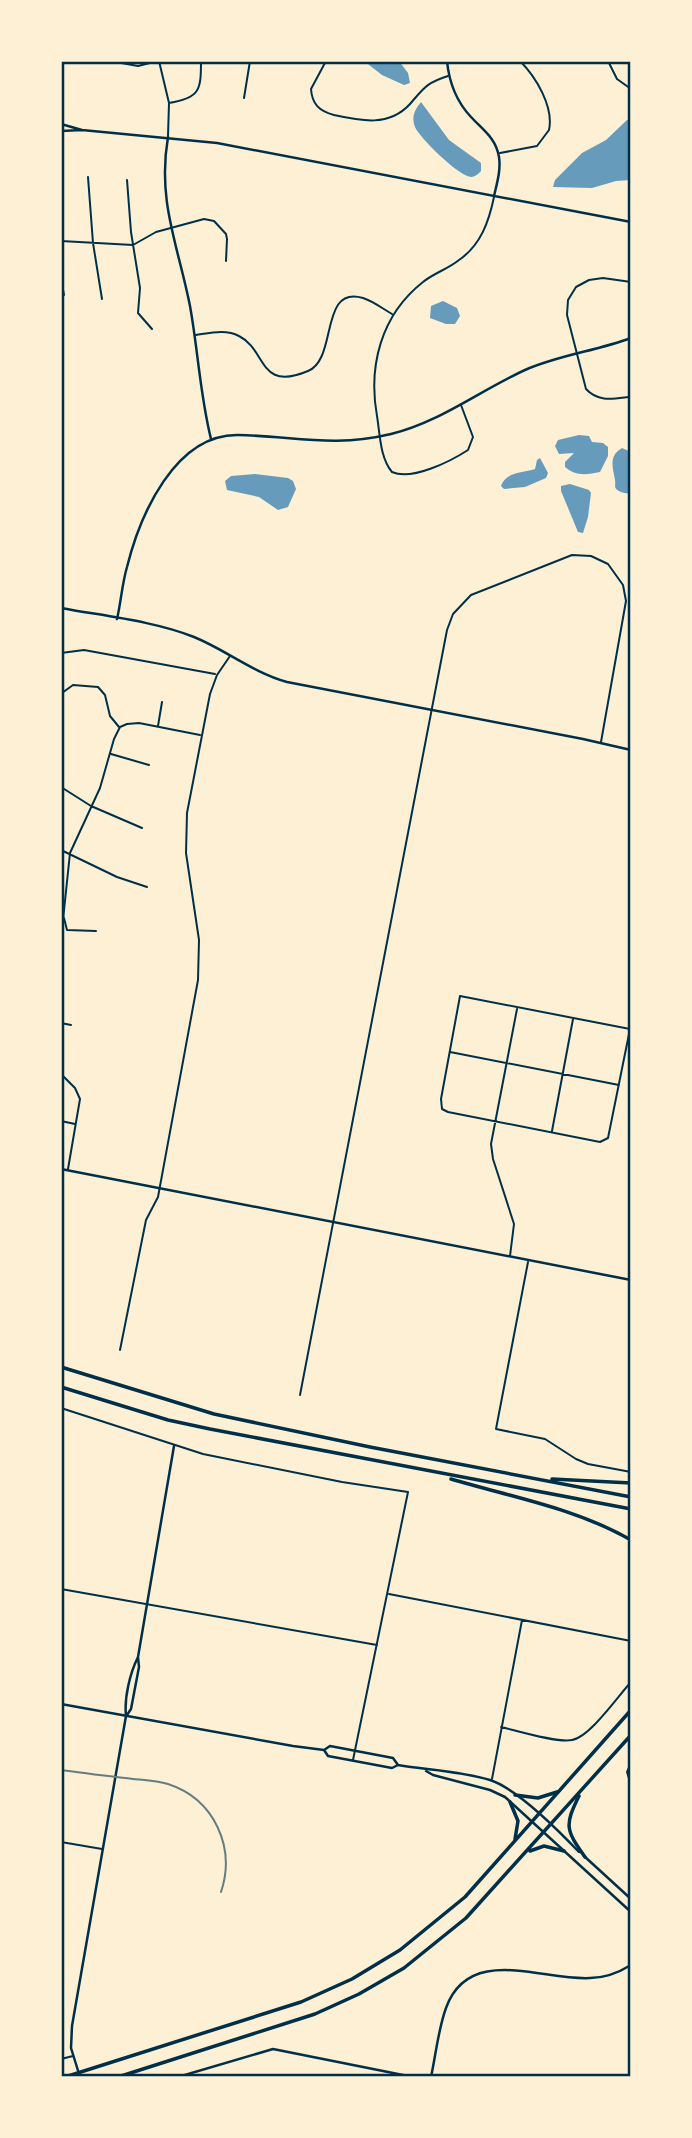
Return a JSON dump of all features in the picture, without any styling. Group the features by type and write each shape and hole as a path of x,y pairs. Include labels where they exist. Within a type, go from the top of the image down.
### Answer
{"highway":[{"path":"61,1367 214,1414 631,1497"},
{"path":"61,1387 179,1422 432,1473 631,1509"},
{"path":"432,1473 559,1508 610,1528 631,1540"},
{"path":"531,1478 631,1483"},
{"path":"65,2077 79,2075 301,2003 352,1979 400,1950 444,1916 468,1893 631,1710"},
{"path":"118,2077 296,2021 359,1994 404,1968 450,1932 525,1854 631,1735"},
{"path":"515,1795 538,1798 559,1791"},
{"path":"582,1791 567,1826 584,1857"},
{"path":"510,1802 518,1821 514,1841"},
{"path":"525,1854 544,1846 564,1851"}],"street":[{"path":"110,61 138,66 159,61 169,103 164,184 170,227 195,335 211,439"},
{"path":"169,103 188,99 197,91 201,79 201,61"},
{"path":"244,98 250,61"},
{"path":"326,61 311,89 315,104 323,112 359,120 378,121 397,115 425,85 449,76"},
{"path":"447,61 449,76 463,107 487,132 498,154 499,165 488,222 477,243 460,260 421,284 393,315 379,346 373,391 387,464 396,474 406,474 441,464 468,450 473,441 472,432 461,405"},
{"path":"498,154 537,146 549,130 550,117 547,107 533,77 520,61"},
{"path":"608,61 617,79 631,89"},
{"path":"61,124 82,130 168,137 266,151 631,222"},
{"path":"61,131 82,130"},
{"path":"88,177 93,243 102,299"},
{"path":"127,180 140,288 138,313 152,329"},
{"path":"61,241 133,246 170,227 204,219 214,221 226,234 226,261"},
{"path":"628,397 609,399 590,394 583,383 567,315 568,300 582,283 596,278 631,282"},
{"path":"61,279 64,295"},
{"path":"195,335 220,332 238,335 249,343 266,369 286,376 308,371 320,361 333,311 341,302 353,297 366,299 393,315"},
{"path":"117,619 127,565 150,506 184,456 211,439 240,435 320,442 380,437 422,424 524,371 576,352 631,338"},
{"path":"300,1395 447,630 458,606 478,591 562,558 581,555 600,559 614,570 623,585 625,610 601,743"},
{"path":"61,608 186,634 256,671 287,682 631,750"},
{"path":"61,653 84,650 217,675"},
{"path":"120,1350 146,1220 155,1204 159,1188 198,980 199,940 187,869 187,813 201,735 217,675 230,656"},
{"path":"61,697 62,693 73,685 98,687 105,695 110,716 120,727"},
{"path":"157,727 162,702"},
{"path":"61,939 70,853 100,788 120,727 132,722 201,735"},
{"path":"110,754 149,765"},
{"path":"61,787 91,806 142,828"},
{"path":"61,850 117,877 147,887"},
{"path":"61,906 67,930 96,931"},
{"path":"460,996 573,1018 631,1029 611,1133 606,1140 600,1142 552,1133 445,1112 442,1109 440,1104 460,996"},
{"path":"510,1257 514,1224 491,1144 517,1007"},
{"path":"552,1133 573,1018"},
{"path":"61,1023 71,1025"},
{"path":"450,1052 620,1085"},
{"path":"61,1074 78,1093 80,1105 68,1170"},
{"path":"61,1121 76,1124"},
{"path":"61,1169 631,1280"},
{"path":"529,1261 496,1429 545,1439 588,1464 631,1472"},
{"path":"61,1408 174,1446 342,1482 408,1492 353,1760"},
{"path":"79,2075 71,2042 72,2026 126,1716 125,1708 138,1657 174,1446"},
{"path":"61,1589 377,1645"},
{"path":"388,1594 631,1641"},
{"path":"491,1780 522,1620"},
{"path":"501,1727 568,1741 579,1738 631,1682"},
{"path":"61,1704 324,1750 330,1746 393,1758 398,1765"},
{"path":"324,1750 328,1756 392,1768 398,1765 491,1780 552,1824 631,1899"},
{"path":"631,1763 627,1772 631,1785"},
{"path":"423,1769 433,1775 490,1790 510,1802 631,1912"},
{"path":"61,1842 103,1849"},
{"path":"431,2077 446,2007 458,1988 471,1978 486,1971 508,1969 592,1978 615,1973 631,1965"},
{"path":"178,2077 273,2049 413,2077"},
{"path":"61,2059 73,2056"}],"water":[{"path":"364,61 399,61 408,73 410,83 404,85 382,75"},
{"path":"421,102 449,140 481,163 481,171 472,177 466,176 440,156 418,132 414,117"},
{"path":"627,120 631,120 631,180 592,188 553,187 555,180 582,153 606,140"},
{"path":"443,301 457,308 460,316 455,324 446,324 430,318 431,306"},
{"path":"579,435 589,436 592,442 603,443 608,447 608,456 600,472 581,474 565,467 565,462 574,453 559,454 555,446 558,440"},
{"path":"622,448 631,452 631,494 615,487 613,458"},
{"path":"540,458 548,473 546,478 525,487 504,489 501,486 503,481 511,476 535,469"},
{"path":"255,474 293,481 296,489 288,507 278,510 259,497 227,490 225,481 231,476"},
{"path":"570,484 591,493 583,533 578,532 561,491 561,486"}],"railway":[{"path":"61,1770 168,1784 198,1801 209,1813 223,1842 226,1858 221,1892"}]}
